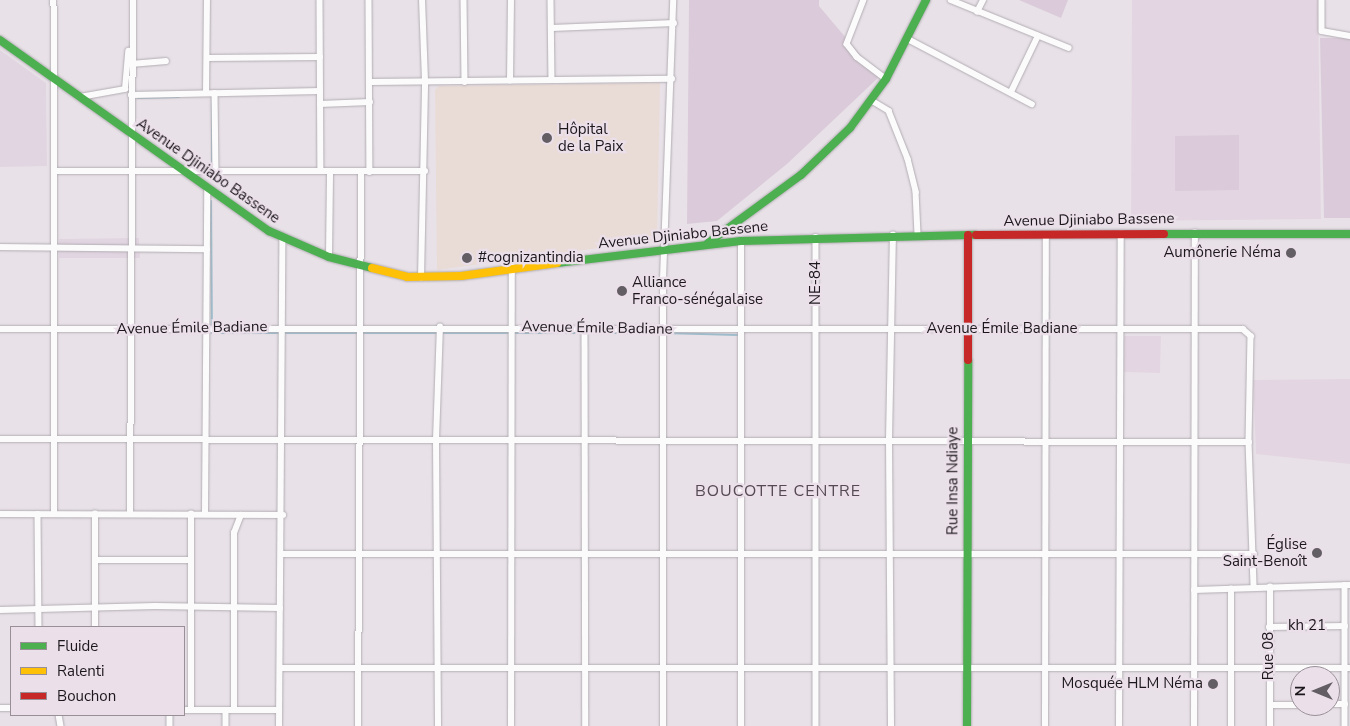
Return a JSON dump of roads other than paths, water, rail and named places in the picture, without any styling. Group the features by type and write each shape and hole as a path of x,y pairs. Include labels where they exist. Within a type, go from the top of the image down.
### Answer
{"main road":[{"path":"708,243 801,175 834,145 886,79 908,39 926,0"},
{"name":"Avenue Djiniabo Bassene","path":"0,40 207,190 282,239 361,267 421,278 461,276 708,243 816,237 1195,233 1350,234"},
{"name":"Rue Insa Ndiaye","path":"966,726 968,235"}],"street":[{"path":"54,0 55,514"},
{"path":"80,97 125,89 129,0"},
{"path":"130,514 130,133 133,0"},
{"path":"206,93 207,0"},
{"path":"320,0 321,171"},
{"path":"369,0 370,172"},
{"path":"421,278 425,81 422,0"},
{"path":"464,0 465,82"},
{"path":"510,81 511,0"},
{"path":"551,0 552,80"},
{"path":"663,726 664,553 662,441 664,248 674,24 673,0"},
{"path":"864,0 847,44 857,57 886,79"},
{"path":"951,0 1069,48"},
{"path":"977,12 983,0"},
{"path":"1322,0 1322,32 1350,36"},
{"path":"552,28 674,24"},
{"path":"1010,92 1038,36"},
{"path":"908,39 1032,104"},
{"path":"207,58 320,57"},
{"path":"131,64 166,61"},
{"path":"370,82 672,79"},
{"path":"132,95 320,91"},
{"path":"216,93 216,172"},
{"path":"871,100 889,111 908,159 916,192 918,235"},
{"path":"320,104 370,102"},
{"path":"54,171 131,173 424,171"},
{"path":"329,257 330,172"},
{"path":"358,726 358,440 361,172"},
{"path":"206,514 207,190"},
{"path":"1194,726 1195,554 1193,442 1195,233"},
{"path":"1119,726 1120,555 1118,441 1121,234"},
{"path":"891,726 889,440 893,235"},
{"path":"1045,726 1047,555 1046,235"},
{"name":"NE-84","path":"816,237 816,726"},
{"path":"279,726 281,668 280,608 283,554 281,442 282,239"},
{"path":"741,726 742,241"},
{"path":"0,247 207,248"},
{"path":"511,726 510,327 512,268"},
{"path":"585,327 586,726"},
{"name":"Avenue Émile Badiane","path":"0,329 585,327 890,330 1243,329 1250,332 1248,442"},
{"path":"438,726 439,554 436,440 440,328"},
{"path":"0,439 130,438 281,442 358,440 1046,440 1248,442 1254,588"},
{"path":"0,514 283,515"},
{"path":"38,514 39,626"},
{"path":"95,514 95,626"},
{"path":"191,514 191,607 187,653 191,710"},
{"path":"234,710 236,608 234,533 241,515"},
{"path":"283,554 1254,554"},
{"path":"95,560 191,560"},
{"path":"1194,590 1347,585 1345,626 1348,668 1345,726"},
{"name":"Rue 08","path":"1270,587 1270,726"},
{"path":"1231,590 1231,726"},
{"path":"0,610 40,608 280,608"},
{"name":"kh 21","path":"1269,627 1345,626"},
{"path":"281,668 359,666 891,667 967,669 1348,668"},
{"path":"1270,705 1290,704"},
{"path":"1340,704 1345,704"},
{"path":"185,710 279,710"},
{"path":"226,710 226,726"}],"waterway":[{"path":"138,98 179,97"},
{"path":"212,97 212,170"},
{"path":"211,201 212,333 358,333"},
{"path":"363,333 661,333"},
{"path":"665,333 738,335"}],"place":[{"name":"Hôpital de la Paix","path":"547,138"},
{"name":"Aumônerie Néma","path":"1291,253"},
{"name":"#cognizantindia","path":"467,258"},
{"name":"Alliance Franco-sénégalaise","path":"622,291"},
{"name":"Église Saint-Benoît","path":"1317,553"},
{"name":"Mosquée HLM Néma","path":"1213,684"}],"district":[{"name":"BOUCOTTE CENTRE","path":"778,491"}]}
